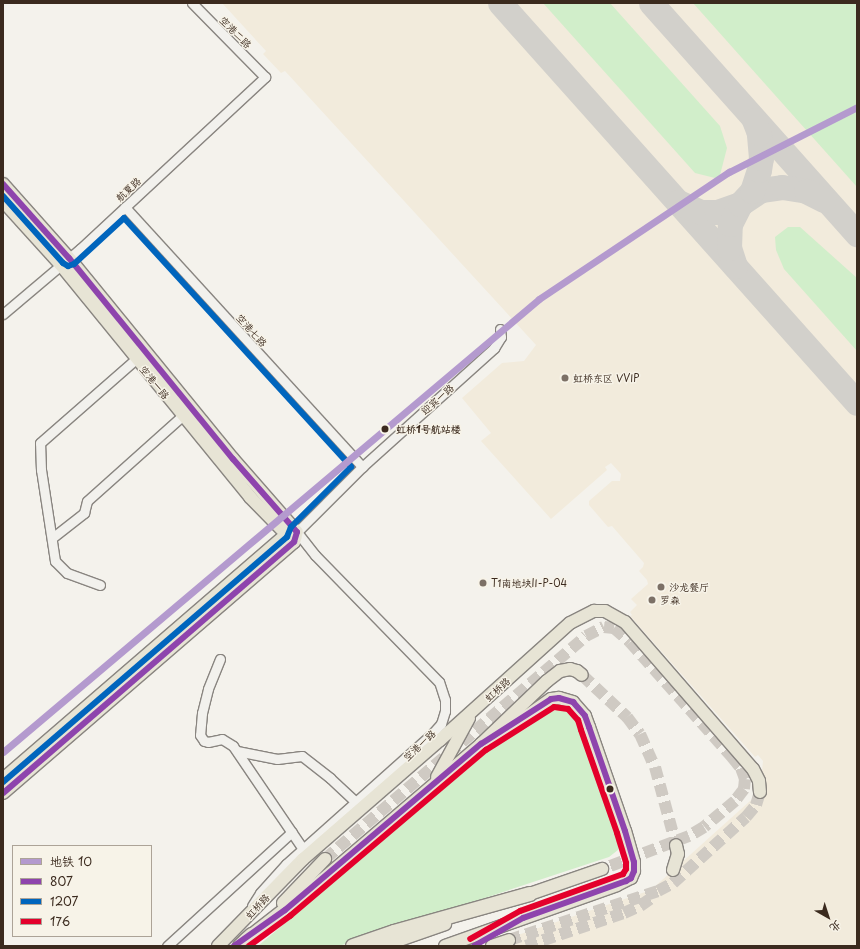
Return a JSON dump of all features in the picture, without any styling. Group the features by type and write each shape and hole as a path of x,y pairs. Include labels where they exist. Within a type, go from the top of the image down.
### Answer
{"highway":[{"path":"352,946 394,932 530,894"},
{"path":"240,946 251,941"}],"main road":[{"name":"空港一路","path":"3,184 65,262 233,459 292,536"},
{"name":"空港一路","path":"3,201 65,262 136,358 182,416 250,497 292,536"},
{"name":"迎宾一路","path":"3,779 292,536"},
{"name":"迎宾一路","path":"3,793 292,536"},
{"name":"虹桥路","path":"218,946 303,859 570,623 594,611 605,611 625,622 753,768 759,781 760,792"},
{"name":"虹桥路","path":"234,946 251,941 271,920 322,880 481,744 547,681 560,671 570,669 577,670 582,675"},
{"path":"445,946 626,882 631,878 634,872 634,862 585,716 573,702 559,698 551,699 528,716 481,744"},
{"path":"435,782 472,711"},
{"path":"673,870 678,854 676,845"},
{"path":"242,923 325,859 251,941"},
{"path":"382,946 602,869"},
{"path":"474,946 524,918"},
{"path":"492,946 509,940"}],"street":[{"name":"空港二路","path":"192,3 265,77"},
{"name":"航夏路","path":"3,314 65,262 265,77"},
{"name":"空港七路","path":"125,207 362,467"},
{"name":"迎宾一路","path":"292,536 362,467 494,348 501,337 500,329"},
{"path":"100,585 67,573 55,561 41,470 40,443 136,358"},
{"path":"52,538 84,513 87,501 182,416"},
{"name":"空港一路","path":"242,923 260,893 286,864 356,802 440,724 445,711 445,700 440,682 315,555 292,536"},
{"path":"220,659 202,713 200,735 204,741 208,742 222,739 229,742 238,751 248,769 292,832 302,849"},
{"path":"238,751 277,759 302,756 330,778 356,802"},
{"path":"167,946 292,832"}],"shaded area":[{"path":"222,3 857,3 857,946 511,946 509,938 651,890 760,792 763,761 758,755 755,757 630,616 632,615 630,612 637,605 631,599 648,584 647,580 639,571 643,567 644,563 612,526 608,527 589,505 589,501 612,481 620,481 621,474 611,463 605,467 607,470 551,519 481,441 491,433 462,398 502,363 524,361 536,345 285,71 281,73 263,54 266,51"}],"green space":[{"path":"543,3 610,3 720,126 727,148 719,179 695,173"},
{"path":"693,3 857,3 857,187"},
{"path":"788,227 800,227 857,278 857,351 784,269 776,250 775,237"},
{"path":"567,708 576,714 583,722 588,733 621,839 618,850 609,857 339,946 258,946 496,745 527,728 549,712"}],"taxiway":[{"path":"500,3 857,403"},
{"path":"651,3 857,234"},
{"path":"735,266 729,248 730,224 740,204 752,191 759,170 761,158 759,133 754,120"},
{"path":"678,202 700,212 717,212 740,204 761,190 782,187 806,191 824,200"}],"tunnel":[{"path":"325,859 586,636 604,627 614,628 630,642 732,757 741,768 745,779 744,789 735,801 704,827 689,836 602,869"},
{"path":"582,675 627,717 640,734 655,767 676,845"},
{"path":"509,940 658,891 673,883 746,817 756,805 760,792"},
{"path":"526,946 624,913 640,906 653,897"}],"metro line":[{"name":"10","path":"3,752 539,299 729,172 857,107"}],"transit line":[{"name":"807","path":"3,184 69,258 233,459 297,532 294,542 3,793"},
{"name":"1207","path":"3,196 63,263 68,266 74,264 124,218 351,467 291,527 287,537 3,782"},
{"name":"807","path":"234,946 285,910 481,744 551,699 559,698 573,702 585,716 589,727 625,831 634,862 634,871 631,878 626,881 523,918 474,946"},
{"name":"176","path":"249,946 290,916 486,750 554,707 568,709 578,720 617,833 626,863 626,869 623,874 520,911 470,939"}],"place":[{"name":"虹桥东区 VVIP","path":"565,378"},
{"name":"虹桥1号航站楼","path":"385,429"},
{"name":"T1南地块II-P-04","path":"483,583"},
{"name":"沙龙餐厅","path":"661,587"},
{"name":"罗森","path":"652,600"}]}
